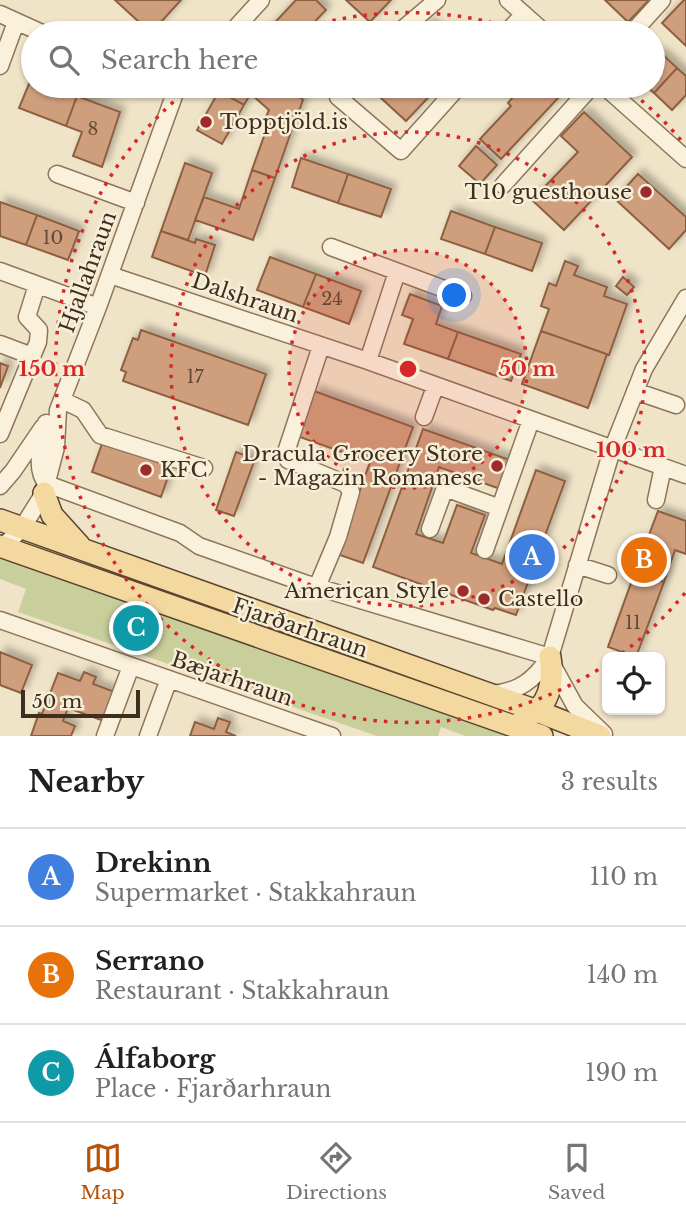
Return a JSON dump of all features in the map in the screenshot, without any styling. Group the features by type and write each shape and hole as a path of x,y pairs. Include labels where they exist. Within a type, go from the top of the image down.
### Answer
{"main road":[{"path":"46,489 52,515 87,552"},
{"name":"Fjarðarhraun","path":"0,520 537,711 600,736"},
{"name":"Fjarðarhraun","path":"2,546 542,736"},
{"path":"473,713 524,717 537,711 544,702 552,679 550,657"}],"street":[{"path":"241,21 261,0"},
{"path":"412,21 437,0"},
{"path":"508,0 532,21"},
{"path":"643,21 662,0"},
{"path":"0,14 21,24"},
{"path":"517,21 524,14"},
{"path":"0,66 16,22"},
{"name":"Hjallahraun","path":"2,546 22,528 46,489 56,447 60,405 176,98"},
{"path":"339,98 401,151 448,98"},
{"path":"503,185 582,98"},
{"path":"617,98 686,159"},
{"path":"57,174 136,203"},
{"path":"331,247 463,296"},
{"path":"0,271 98,307"},
{"path":"368,361 397,272"},
{"name":"Dalshraun","path":"110,275 368,361 686,475"},
{"path":"0,434 38,342 39,330 27,317 37,285"},
{"path":"488,694 517,690 531,681 550,657 612,450 644,369 683,309"},
{"path":"0,344 32,356"},
{"path":"317,587 338,537 351,492 346,484 288,460 286,452 321,346"},
{"path":"424,418 435,387"},
{"path":"635,391 676,405"},
{"path":"0,486 60,405 83,410 100,435 204,468"},
{"path":"485,550 531,420"},
{"path":"46,423 40,457 46,489 180,533 199,546 317,587 550,657 575,706 606,736"},
{"path":"656,500 663,467"},
{"path":"430,529 445,488 500,508"},
{"path":"577,565 608,575"},
{"name":"Bæjarhraun","path":"0,620 332,736"},
{"path":"106,736 131,666"},
{"path":"148,736 169,679"}],"green space":[{"path":"0,556 518,736 465,736 441,727 438,736 377,736 18,612 26,589 0,579"}],"building":[{"path":"115,0 181,0 162,21 138,21"},
{"path":"296,0 316,0 326,10 315,21 276,21"},
{"path":"346,0 391,0 369,21"},
{"path":"605,0 649,0 629,21"},
{"path":"686,0 686,46 665,26 664,21"},
{"path":"665,57 677,68 665,81"},
{"path":"677,68 686,76 686,95 672,110 659,98 665,98 665,81"},
{"path":"23,98 76,98 66,126 19,108"},
{"path":"76,98 120,112 102,167 73,156 82,132 66,126"},
{"path":"215,98 232,98 244,105 222,144 197,130"},
{"path":"232,98 248,98 244,105"},
{"path":"255,98 303,100 291,132 264,122 269,110"},
{"path":"381,98 428,98 406,121"},
{"path":"512,98 558,98 501,159 480,139 511,106 508,103"},
{"path":"584,112 632,157 564,230 532,200 578,152 561,136"},
{"path":"268,125 291,132 275,178 252,170"},
{"path":"476,146 497,165 480,184 459,166"},
{"path":"301,158 348,174 338,203 292,187"},
{"path":"185,163 212,173 188,240 161,231"},
{"path":"252,170 275,178 253,240 195,220 204,197 239,209"},
{"path":"348,174 391,189 381,217 338,203"},
{"path":"638,174 686,217 686,230 669,249 615,199"},
{"path":"0,202 37,215 26,245 0,236"},
{"path":"451,211 495,227 485,254 441,239"},
{"path":"37,215 79,231 68,260 26,245"},
{"path":"495,227 542,243 532,271 485,254"},
{"path":"161,231 195,243 196,239 215,245 205,276 152,257"},
{"path":"270,257 316,274 303,307 257,290"},
{"path":"565,261 578,266 574,275 607,287 604,296 627,304 609,355 541,331 549,309 541,306 549,283 556,286"},
{"path":"316,274 361,291 349,324 303,307"},
{"path":"623,277 634,287 627,295 616,286"},
{"path":"410,294 442,306 436,324 458,332 448,359 404,344 413,319 402,315"},
{"path":"141,330 266,374 248,425 123,381 126,372 121,370 133,338 138,340"},
{"path":"541,331 607,354 588,408 522,384"},
{"path":"458,332 521,354 511,381 448,359"},
{"path":"0,363 8,366 0,388"},
{"path":"314,391 413,427 363,563 337,554 370,462 297,436"},
{"path":"423,429 510,460 500,489 439,467 416,534 443,543 457,505 485,515 471,553 502,564 536,470 565,481 516,615 495,608 493,610 373,567"},
{"path":"103,441 172,465 161,497 92,472"},
{"path":"236,452 255,459 234,516 216,510"},
{"path":"658,511 686,521 686,554 675,550 664,582 635,572"},
{"path":"635,572 664,582 638,652 622,652 608,647"},
{"path":"0,652 32,665 21,693 0,685"},
{"path":"84,672 96,677 93,684 115,692 104,721 68,708 63,721 75,726 71,736 31,736 58,673 80,681"},
{"path":"218,718 230,722 226,732 236,736 190,736 195,722 214,729"}],"place":[{"name":"Topptjöld.is","path":"206,122"},
{"name":"T10 guesthouse","path":"646,192"},
{"name":"Dracula Grocery Store - Magazin Romanesc","path":"497,466"},
{"name":"KFC","path":"146,470"},
{"name":"Drekinn","path":"532,557"},
{"name":"Serrano","path":"644,560"},
{"name":"American Style","path":"463,591"},
{"name":"Castello","path":"484,599"},
{"name":"Álfaborg","path":"136,628"}]}
